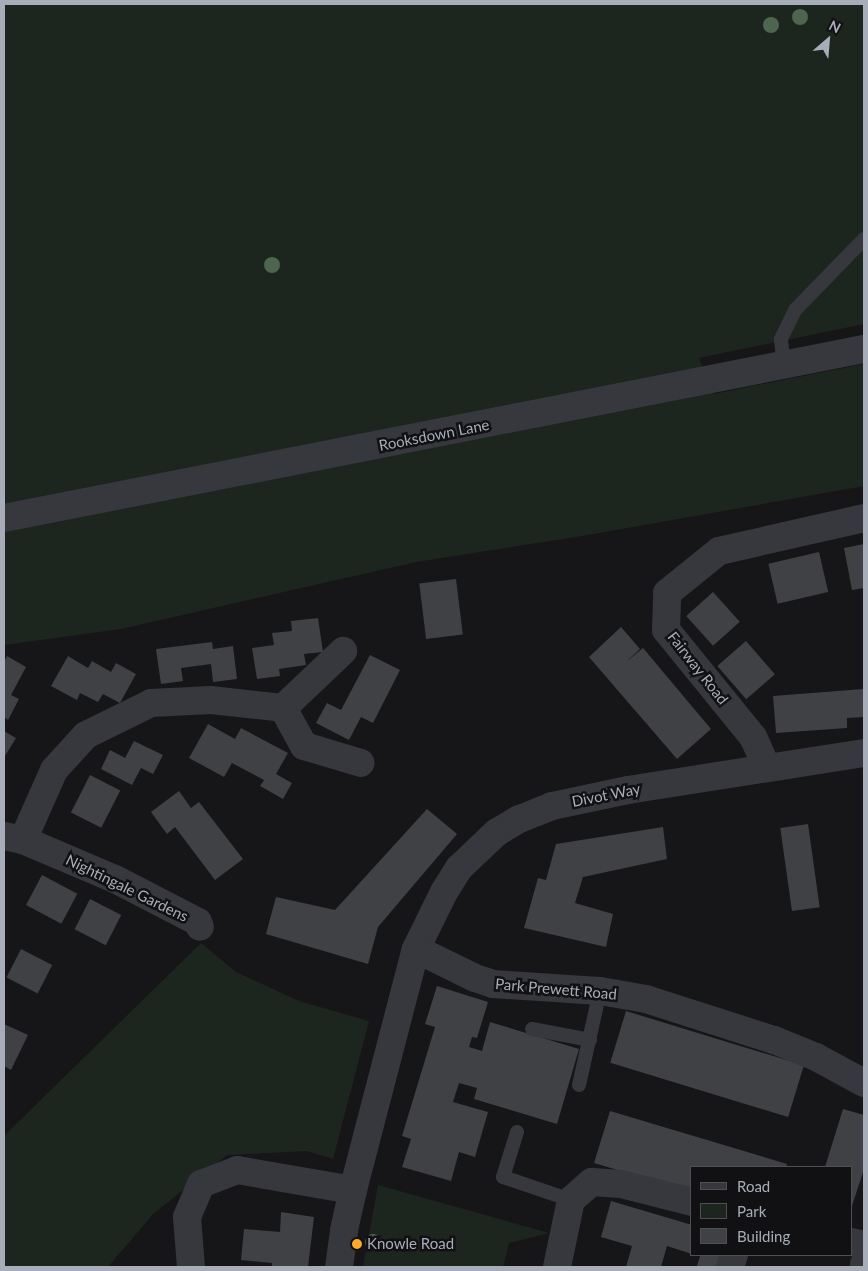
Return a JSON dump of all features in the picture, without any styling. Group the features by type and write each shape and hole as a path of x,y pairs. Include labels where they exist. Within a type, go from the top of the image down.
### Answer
{"street":[{"name":"Rooksdown Lane","path":"4,518 864,349"},
{"name":"Fairway Road","path":"767,768 753,737 666,630 667,593 719,551 864,518"},
{"path":"343,651 283,708 304,746 361,764"},
{"name":"Nightingale Gardens","path":"200,927 198,922 115,879 13,838 54,770 86,735 151,703 211,700 283,708"},
{"name":"Divot Way","path":"416,950 444,892 459,868 496,832 519,819 552,806 619,792 864,753"},
{"path":"339,1267 344,1230 353,1190 416,950"},
{"name":"Park Prewett Road","path":"416,950 475,978 493,984 600,991 646,999 774,1040 816,1057 864,1083"},
{"path":"191,1267 187,1217 201,1184 237,1170 353,1190"},
{"path":"557,1267 572,1200 592,1182 621,1184 690,1201"}],"lane":[{"path":"784,365 781,338 795,310 864,240"},
{"path":"579,1085 600,991"},
{"path":"532,1029 590,1040"},
{"path":"517,1132 503,1177 572,1200"}],"green space":[{"path":"4,4 864,4 864,324 699,358 713,394 864,364 864,486 588,535 416,562 121,629 4,645"},
{"path":"201,943 236,972 299,1001 369,1021 333,1159 307,1151 227,1155 153,1214 108,1267 4,1267 4,1136"},
{"path":"378,1185 549,1233 509,1243 503,1267 363,1267"}],"building":[{"path":"864,544 864,588 852,590 844,548"},
{"path":"819,552 828,592 778,604 768,564"},
{"path":"456,579 463,635 426,639 419,584"},
{"path":"713,592 740,622 713,646 686,616"},
{"path":"318,618 323,652 304,654 306,665 279,669 280,676 257,679 252,648 274,645 272,633 292,631 291,621"},
{"path":"621,627 640,649 626,662 643,648 711,729 677,759 589,657"},
{"path":"746,641 775,674 746,699 717,666"},
{"path":"212,642 213,649 233,646 237,679 213,682 211,664 181,668 183,681 161,684 156,649"},
{"path":"370,655 400,670 373,723 361,717 349,740 316,723 327,703 341,710"},
{"path":"7,656 26,667 11,695 19,699 8,720 4,717 4,662"},
{"path":"68,656 88,668 92,661 111,672 116,663 136,674 120,703 103,694 98,702 80,693 77,700 51,686"},
{"path":"863,689 864,717 847,718 847,728 776,733 773,696"},
{"path":"208,724 235,739 241,728 288,753 276,774 292,783 283,799 260,786 264,780 232,763 224,777 189,758"},
{"path":"4,731 16,738 5,756 4,755"},
{"path":"134,741 163,755 153,774 141,768 132,785 101,769 110,750 125,758"},
{"path":"90,775 120,790 101,828 71,812"},
{"path":"179,791 191,808 199,802 243,859 215,880 175,827 167,834 151,812"},
{"path":"427,809 457,834 378,927 368,964 266,934 276,897 335,910"},
{"path":"808,824 820,907 792,911 780,828"},
{"path":"663,827 667,859 583,877 575,903 613,914 606,947 524,928 538,878 546,880 556,844"},
{"path":"42,875 77,894 61,924 26,905"},
{"path":"90,899 121,915 106,945 75,929"},
{"path":"21,949 52,965 38,993 6,978"},
{"path":"437,986 488,1002 477,1038 472,1037 469,1047 482,1051 490,1022 579,1049 557,1124 474,1099 477,1088 459,1083 453,1102 488,1112 475,1157 459,1152 451,1181 402,1167 411,1139 402,1136 435,1027 425,1024"},
{"path":"626,1011 804,1065 788,1117 610,1063"},
{"path":"4,1024 28,1035 11,1070 4,1066"},
{"path":"843,1109 864,1115 864,1169 853,1203 853,1166 825,1166"},
{"path":"610,1111 787,1164 786,1166 690,1166 690,1191 594,1163"},
{"path":"611,1201 690,1224 690,1253 667,1246 661,1267 626,1267 632,1246 601,1237"},
{"path":"281,1212 314,1217 308,1267 272,1267 272,1263 241,1260 244,1229 280,1232"},
{"path":"700,1256 721,1256 724,1267 697,1266"}],"place":[{"name":"Knowle Road","path":"357,1244"}]}
